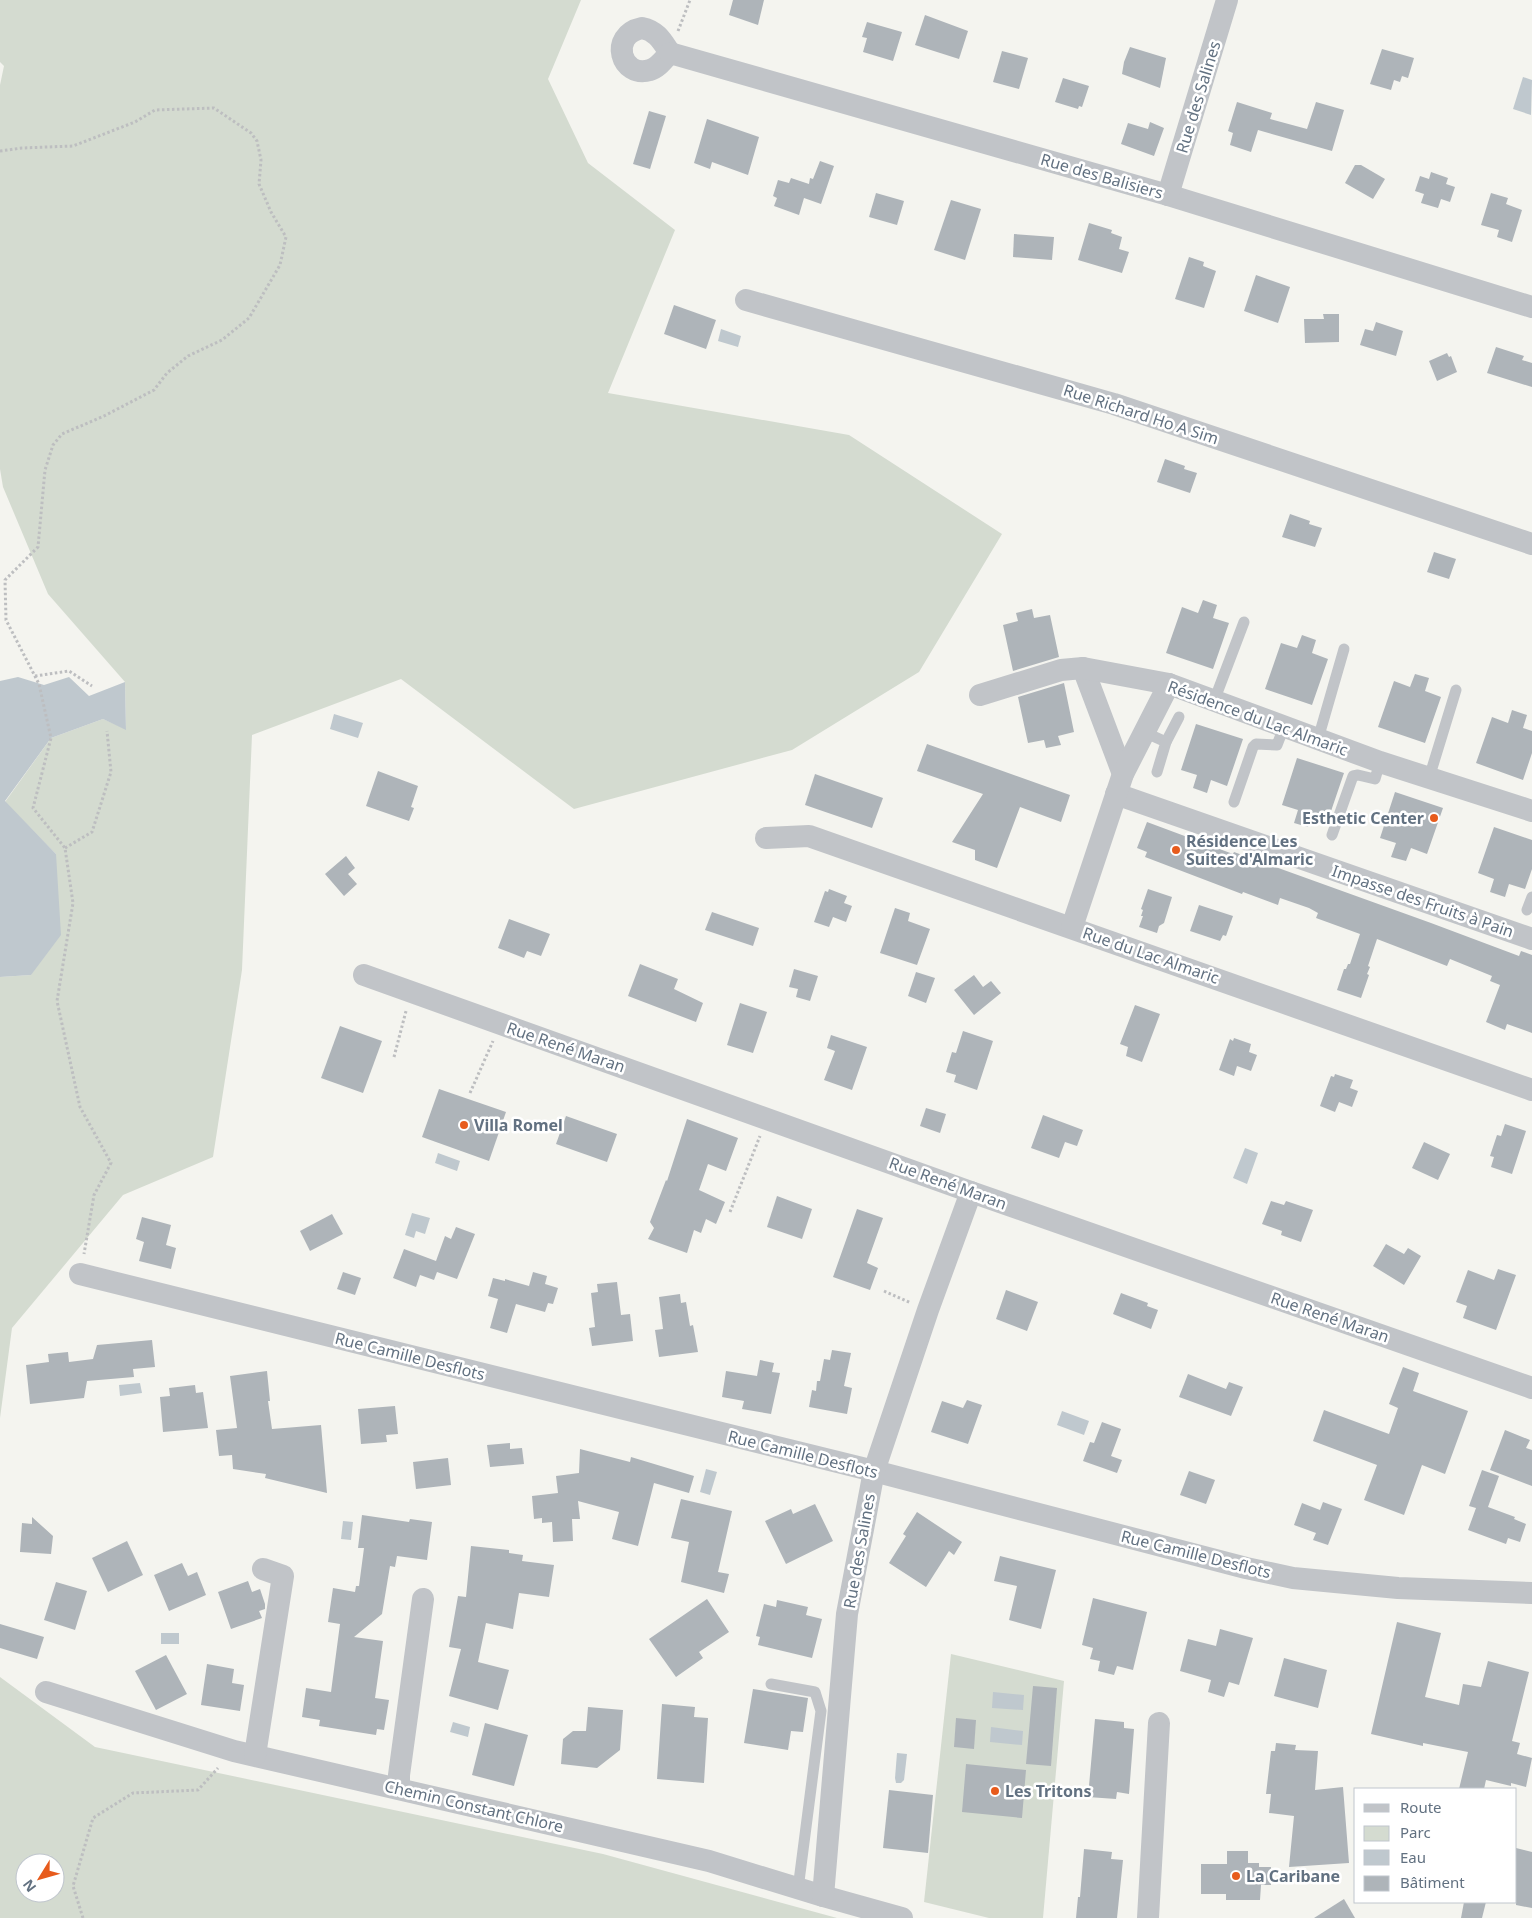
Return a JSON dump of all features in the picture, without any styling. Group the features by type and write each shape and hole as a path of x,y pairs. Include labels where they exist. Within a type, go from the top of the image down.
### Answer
{"street":[{"name":"Rue des Salines","path":"1168,195 1227,0"},
{"name":"Rue des Balisiers","path":"670,53 1168,195 1532,307"},
{"name":"Rue Richard Ho A Sim","path":"746,300 1114,404 1532,544"},
{"name":"Résidence du Lac Almaric","path":"980,695 1061,670 1083,668 1169,684 1380,762 1532,811"},
{"path":"1083,668 1120,784"},
{"path":"1072,927 1120,784 1169,684"},
{"name":"Impasse des Fruits à Pain","path":"1120,784 1532,939"},
{"name":"Rue du Lac Almaric","path":"766,838 809,836 1532,1090"},
{"name":"Rue René Maran","path":"364,975 971,1192 1532,1388"},
{"name":"Rue des Salines","path":"823,1896 848,1614 874,1471 928,1310 971,1192"},
{"name":"Rue Camille Desflots","path":"80,1274 874,1471 1246,1568 1293,1578 1398,1588 1532,1593"},
{"path":"245,1753 283,1576 263,1569"},
{"path":"399,1788 399,1775 423,1599"},
{"name":"Chemin Constant Chlore","path":"46,1692 245,1753 709,1861 902,1918"},
{"path":"1148,1918 1159,1723"}],"lane":[{"path":"1214,701 1244,622"},
{"path":"1318,739 1344,649"},
{"path":"1429,778 1456,690"},
{"path":"1157,772 1166,742 1179,717"},
{"path":"1234,802 1253,748 1256,744 1277,744 1284,727"},
{"path":"1144,732 1166,742"},
{"path":"1332,835 1353,776 1358,775 1374,779 1380,762"},
{"path":"1527,910 1532,897"},
{"path":"771,1684 815,1692 821,1711 798,1888"}],"path":[{"path":"670,53 690,0"},
{"path":"0,151 22,148 74,146 135,122 155,110 214,108 251,133 258,141 261,160 259,184 271,212 286,237 280,265 249,318 222,340 188,356 168,373 154,390 104,416 62,434 53,445 45,470 38,547 5,580 6,620 35,676 41,692 51,738 33,808 65,848 73,903 56,1001 80,1107 111,1163 94,1195 80,1274"},
{"path":"35,676 69,671 92,686"},
{"path":"65,848 92,832 111,772 107,731"},
{"path":"394,1057 412,991"},
{"path":"470,1093 500,1024"},
{"path":"730,1212 767,1118"},
{"path":"884,1291 928,1310"},
{"path":"83,1918 74,1886 93,1818 133,1793 198,1790 245,1753"}],"green space":[{"path":"0,0 581,0 548,79 588,163 675,230 608,393 849,435 1002,534 919,672 792,750 574,809 401,679 252,735 242,970 213,1157 123,1195 12,1328 0,1418 0,977 31,975 56,854 5,802 51,738 103,719 126,729 125,682 48,594 3,487 0,469 0,85 4,66 0,62"},
{"name":"Les Tritons","path":"951,1654 1064,1681 1043,1918 989,1918 924,1902"},
{"path":"0,1677 95,1747 603,1854 837,1918 0,1918"}],"water":[{"path":"1523,77 1532,80 1531,115 1513,109"},
{"path":"721,329 741,336 738,347 718,341"},
{"path":"18,677 44,685 69,677 89,696 125,682 126,730 103,719 51,738 5,801 56,854 61,935 31,975 0,977 0,681"},
{"path":"334,714 363,723 358,738 330,729"},
{"path":"1245,1148 1258,1153 1247,1184 1233,1178"},
{"path":"438,1153 460,1161 457,1171 435,1163"},
{"path":"412,1213 430,1218 425,1234 416,1231 414,1238 405,1235"},
{"path":"140,1383 142,1393 120,1396 119,1385"},
{"path":"1062,1411 1089,1421 1084,1435 1057,1425"},
{"path":"706,1469 717,1472 710,1495 700,1492"},
{"path":"343,1521 353,1522 351,1540 341,1539"},
{"path":"161,1633 179,1633 179,1644 161,1644"},
{"path":"993,1692 1024,1695 1023,1710 992,1708"},
{"path":"453,1722 470,1727 468,1737 450,1732"},
{"path":"991,1727 1023,1731 1022,1745 990,1742"},
{"path":"897,1753 907,1754 904,1780 901,1783 896,1783 895,1778"}],"building":[{"path":"733,0 764,0 758,25 729,15"},
{"path":"925,15 968,31 959,59 915,45"},
{"path":"867,22 902,32 893,61 863,52 867,38 862,37"},
{"path":"1130,47 1166,58 1160,88 1122,74"},
{"path":"1382,49 1414,58 1408,78 1402,76 1400,82 1394,80 1391,90 1370,84"},
{"path":"1002,51 1028,58 1019,89 993,82"},
{"path":"1063,78 1089,86 1082,107 1079,106 1078,109 1055,102"},
{"path":"1237,102 1272,113 1270,119 1307,129 1316,102 1344,110 1332,151 1258,130 1251,152 1230,145 1233,133 1228,131"},
{"path":"649,111 666,116 650,169 633,164"},
{"path":"707,119 759,137 748,175 712,162 710,169 694,163"},
{"path":"1150,122 1164,128 1154,156 1121,144 1128,123 1148,129"},
{"path":"820,161 834,166 821,204 804,198 799,215 774,206 777,198 773,196 778,180 789,183 791,178 809,184 810,178 813,179"},
{"path":"1355,165 1361,165 1385,179 1373,199 1345,183"},
{"path":"1431,172 1448,178 1446,184 1455,187 1450,202 1441,199 1438,208 1421,203 1424,194 1415,191 1420,176 1429,179"},
{"path":"876,193 904,201 897,225 869,217"},
{"path":"1491,193 1508,198 1506,204 1522,210 1512,242 1497,237 1499,230 1481,225"},
{"path":"951,200 981,209 965,260 934,250"},
{"path":"1089,223 1112,230 1111,233 1122,237 1119,249 1129,252 1122,273 1078,260"},
{"path":"1014,234 1054,237 1052,260 1013,257"},
{"path":"1189,257 1204,262 1203,266 1216,271 1204,308 1175,299"},
{"path":"1256,275 1290,287 1278,323 1244,311"},
{"path":"674,305 716,320 706,349 664,334"},
{"path":"1323,314 1339,314 1339,342 1305,343 1304,319 1324,319"},
{"path":"1376,322 1403,331 1396,356 1360,345 1365,329 1373,331"},
{"path":"1496,347 1524,356 1522,360 1532,363 1532,387 1487,373"},
{"path":"1447,353 1449,357 1451,356 1457,372 1437,381 1429,361"},
{"path":"1165,459 1185,466 1184,469 1197,473 1190,493 1157,482"},
{"path":"1290,514 1310,521 1309,524 1322,528 1315,547 1282,537"},
{"path":"1434,552 1456,559 1449,579 1427,572"},
{"path":"1203,600 1217,605 1213,618 1229,623 1213,669 1166,653 1182,607 1198,613"},
{"path":"1032,609 1034,618 1050,615 1059,657 1013,671 1003,625 1018,621 1016,613"},
{"path":"1302,635 1316,640 1312,653 1328,659 1312,705 1265,689 1281,643 1297,648"},
{"path":"1415,674 1429,678 1425,691 1441,697 1425,743 1378,727 1394,681 1410,687"},
{"path":"1064,683 1074,732 1058,736 1061,745 1046,748 1044,740 1028,743 1018,697"},
{"path":"1512,710 1527,715 1523,728 1532,731 1532,753 1523,780 1476,763 1492,717 1508,723"},
{"path":"1196,724 1243,739 1227,786 1211,780 1207,793 1193,788 1197,775 1181,770"},
{"path":"927,744 1070,795 1061,822 1020,807 997,868 975,860 975,850 952,842 983,794 917,771"},
{"path":"1297,758 1344,773 1328,820 1312,814 1308,827 1294,823 1298,810 1282,805"},
{"path":"378,771 418,786 411,807 414,808 409,821 366,806"},
{"path":"815,774 883,798 872,828 805,805"},
{"path":"1395,792 1443,808 1427,854 1411,848 1406,861 1391,857 1396,843 1380,838"},
{"path":"1147,822 1519,956 1521,951 1532,955 1532,1033 1507,1024 1505,1030 1486,1022 1500,985 1490,981 1492,976 1450,959 1447,966 1377,939 1368,966 1370,967 1367,974 1369,975 1361,998 1337,990 1344,969 1350,964 1360,934 1316,918 1318,913 1309,908 1280,898 1278,905 1243,892 1242,894 1145,857 1147,852 1137,848"},
{"path":"1494,827 1532,840 1532,869 1525,889 1509,884 1505,897 1490,892 1494,879 1478,873"},
{"path":"346,856 355,868 348,874 357,884 344,896 325,874"},
{"path":"829,889 847,896 844,903 852,906 846,922 833,917 829,927 814,922 825,891 828,892"},
{"path":"1148,889 1172,897 1164,923 1159,926 1157,933 1139,927 1143,916 1141,916 1143,910 1141,909"},
{"path":"1199,905 1233,916 1226,936 1223,935 1220,941 1190,931"},
{"path":"895,908 910,913 908,921 930,929 917,965 880,953"},
{"path":"712,912 759,928 753,946 705,930"},
{"path":"509,919 550,934 541,956 527,951 524,958 498,948"},
{"path":"640,964 678,979 674,989 703,1003 696,1022 628,996"},
{"path":"794,969 818,976 810,1001 796,997 798,989 789,987"},
{"path":"916,972 935,978 926,1003 908,996"},
{"path":"974,975 983,987 991,981 1001,993 974,1015 954,990"},
{"path":"740,1003 767,1012 753,1053 727,1045"},
{"path":"1135,1005 1160,1014 1142,1062 1126,1056 1128,1047 1120,1044"},
{"path":"340,1026 382,1041 363,1093 321,1078"},
{"path":"963,1031 993,1041 977,1090 954,1082 956,1075 946,1072 952,1052 956,1053"},
{"path":"831,1035 867,1047 852,1090 824,1080 835,1051 827,1048"},
{"path":"1234,1038 1251,1044 1249,1052 1257,1055 1251,1071 1237,1066 1234,1076 1219,1070 1230,1039 1233,1041"},
{"path":"1335,1074 1353,1080 1350,1088 1358,1091 1352,1107 1339,1102 1335,1112 1320,1106 1331,1076 1334,1077"},
{"name":"Villa Romel","path":"439,1089 506,1112 489,1161 422,1137"},
{"path":"926,1108 946,1114 940,1133 920,1126"},
{"path":"1043,1115 1083,1130 1077,1146 1065,1142 1059,1158 1031,1148"},
{"path":"566,1116 617,1134 607,1162 556,1144"},
{"path":"687,1119 738,1138 726,1171 708,1164 699,1190 725,1202 716,1224 706,1219 701,1233 694,1230 687,1253 648,1239 654,1228 650,1222 667,1181"},
{"path":"1505,1124 1526,1131 1512,1174 1491,1167 1494,1157 1490,1156 1497,1135 1501,1136"},
{"path":"1424,1142 1450,1154 1438,1180 1412,1168"},
{"path":"777,1196 812,1209 802,1239 767,1227"},
{"path":"1271,1201 1284,1205 1286,1201 1313,1210 1301,1242 1281,1235 1282,1231 1262,1224"},
{"path":"857,1209 883,1218 867,1263 878,1268 870,1290 833,1277"},
{"path":"332,1214 343,1234 310,1251 300,1231"},
{"path":"142,1217 171,1225 166,1245 176,1248 171,1269 139,1261 144,1242 136,1239"},
{"path":"456,1227 475,1234 457,1279 437,1272 434,1280 420,1275 416,1287 393,1278 404,1249 436,1261 445,1236 451,1239"},
{"path":"1386,1244 1404,1254 1408,1248 1421,1256 1404,1285 1373,1266"},
{"path":"1498,1269 1516,1275 1496,1330 1463,1318 1467,1306 1456,1302 1468,1270 1494,1280"},
{"path":"343,1272 361,1278 355,1295 337,1289"},
{"path":"533,1272 547,1276 545,1284 558,1288 553,1304 548,1303 545,1312 516,1304 507,1333 490,1328 498,1299 488,1296 493,1278 505,1281 505,1279 529,1286"},
{"path":"617,1282 621,1315 630,1314 633,1341 592,1346 589,1328 595,1327 591,1293 598,1292 597,1284"},
{"path":"1006,1290 1038,1302 1027,1331 996,1319"},
{"path":"1121,1293 1148,1303 1147,1306 1158,1310 1151,1329 1113,1314"},
{"path":"680,1294 681,1303 686,1302 690,1326 693,1325 698,1352 659,1357 655,1330 663,1329 659,1297"},
{"path":"152,1340 155,1367 133,1369 134,1377 87,1381 84,1398 30,1404 26,1365 49,1362 48,1354 68,1352 69,1362 93,1359 97,1345"},
{"path":"832,1350 851,1353 844,1386 852,1388 847,1414 809,1407 812,1390 816,1391 817,1381 820,1381 824,1359 830,1360"},
{"path":"760,1360 774,1363 772,1372 780,1373 771,1414 742,1409 744,1401 722,1397 726,1371 757,1376"},
{"path":"1403,1367 1419,1373 1413,1391 1468,1411 1445,1474 1422,1465 1404,1515 1364,1500 1377,1465 1313,1441 1324,1410 1389,1434 1398,1408 1389,1404"},
{"path":"267,1371 270,1401 268,1401 272,1429 321,1425 327,1493 265,1478 266,1474 233,1469 232,1455 219,1456 216,1430 237,1428 230,1376"},
{"path":"1188,1374 1226,1389 1229,1382 1243,1387 1231,1416 1179,1397"},
{"path":"195,1385 196,1393 203,1392 208,1428 163,1432 160,1397 170,1396 169,1388"},
{"path":"967,1400 982,1405 968,1444 931,1432 942,1401 963,1408"},
{"path":"395,1406 398,1434 386,1435 387,1442 361,1444 358,1409"},
{"path":"1102,1422 1121,1429 1111,1456 1122,1460 1117,1473 1083,1461 1090,1442 1094,1443"},
{"path":"1505,1430 1530,1440 1526,1448 1532,1450 1532,1486 1490,1470"},
{"path":"510,1443 510,1449 522,1448 524,1464 490,1467 487,1445"},
{"path":"580,1449 630,1462 631,1457 694,1476 689,1493 654,1483 638,1546 612,1539 619,1512 578,1501 580,1519 572,1519 573,1541 553,1542 552,1522 542,1523 542,1518 534,1519 532,1496 558,1493 556,1476 579,1473"},
{"path":"448,1458 451,1485 416,1489 413,1462"},
{"path":"1482,1470 1499,1476 1488,1507 1515,1517 1514,1519 1526,1524 1520,1542 1508,1538 1506,1544 1468,1530 1476,1508 1469,1506"},
{"path":"1189,1471 1215,1480 1206,1504 1180,1495"},
{"path":"681,1499 732,1511 718,1572 729,1574 724,1593 681,1582 689,1542 671,1538"},
{"path":"1323,1502 1342,1509 1328,1545 1313,1540 1316,1533 1294,1525 1302,1503 1320,1510"},
{"path":"815,1504 833,1541 786,1564 765,1521 791,1509 793,1514"},
{"path":"917,1512 962,1542 954,1555 949,1551 926,1587 889,1563 906,1536 903,1534"},
{"path":"362,1515 409,1522 410,1519 432,1522 427,1560 397,1556 395,1567 390,1566 382,1614 354,1637 383,1641 375,1698 389,1700 384,1730 377,1729 376,1735 319,1726 320,1720 302,1717 306,1688 331,1692 340,1624 328,1622 333,1588 355,1592 356,1586 359,1586 364,1548 358,1548"},
{"path":"32,1517 53,1536 51,1554 20,1552 22,1523 32,1524"},
{"path":"127,1541 143,1575 108,1592 92,1558"},
{"path":"471,1546 509,1550 509,1553 523,1555 522,1561 554,1565 549,1597 519,1593 513,1629 486,1623 478,1662 509,1670 498,1710 449,1696 461,1649 449,1647 458,1596 466,1597"},
{"path":"1000,1556 1056,1570 1041,1629 1009,1620 1017,1586 994,1581"},
{"path":"182,1563 188,1576 197,1572 206,1595 169,1611 154,1575"},
{"path":"248,1581 252,1592 260,1589 265,1604 265,1609 259,1611 262,1618 231,1629 218,1592"},
{"path":"56,1582 87,1591 75,1630 44,1620"},
{"path":"1093,1598 1147,1612 1133,1670 1117,1666 1114,1675 1098,1671 1100,1661 1090,1659 1093,1648 1082,1645"},
{"path":"707,1599 729,1632 699,1652 703,1658 676,1677 649,1639"},
{"path":"777,1600 808,1607 806,1615 822,1619 812,1658 758,1645 760,1637 756,1636 764,1604 776,1607"},
{"path":"1397,1622 1441,1633 1425,1697 1459,1705 1463,1684 1481,1687 1488,1661 1529,1672 1512,1741 1520,1743 1517,1754 1532,1758 1526,1787 1511,1783 1511,1786 1486,1780 1484,1788 1459,1788 1468,1752 1423,1743 1423,1746 1371,1734"},
{"path":"0,1624 44,1637 37,1659 0,1648"},
{"path":"1220,1629 1253,1638 1239,1685 1229,1682 1224,1697 1208,1692 1211,1680 1180,1671 1188,1639 1216,1646"},
{"path":"166,1655 187,1694 156,1710 135,1671"},
{"path":"1284,1658 1327,1670 1318,1708 1274,1696"},
{"path":"207,1664 234,1669 232,1683 244,1685 240,1711 201,1705"},
{"path":"1033,1686 1057,1688 1051,1766 1026,1764"},
{"path":"753,1689 808,1698 803,1732 791,1731 788,1750 744,1743"},
{"path":"662,1704 695,1707 694,1717 708,1718 704,1783 657,1779"},
{"path":"588,1707 623,1710 620,1750 597,1768 561,1764 563,1739 573,1731 586,1731"},
{"path":"956,1718 976,1720 974,1749 954,1747"},
{"path":"1095,1719 1124,1722 1124,1728 1134,1729 1129,1794 1117,1792 1116,1799 1088,1797"},
{"path":"485,1723 528,1735 514,1786 472,1775"},
{"path":"1276,1743 1296,1745 1295,1750 1318,1751 1315,1790 1343,1787 1349,1863 1289,1867 1294,1816 1269,1813 1271,1794 1266,1794 1271,1751 1275,1751"},
{"path":"966,1764 1026,1770 1022,1818 962,1812"},
{"path":"889,1790 933,1795 928,1853 883,1848"},
{"path":"1517,1848 1532,1852 1532,1908 1516,1905"},
{"path":"1084,1849 1112,1852 1111,1859 1123,1860 1117,1918 1076,1918 1078,1897 1080,1897"},
{"name":"La Caribane","path":"1227,1851 1248,1851 1248,1863 1259,1863 1259,1867 1271,1867 1271,1885 1261,1885 1260,1900 1226,1900 1226,1894 1201,1894 1201,1864 1227,1864"},
{"path":"1344,1899 1355,1918 1314,1918"},
{"path":"1464,1903 1486,1903 1482,1918 1461,1918"}],"place":[{"name":"Esthetic Center","path":"1434,818"},
{"name":"Résidence Les Suites d'Almaric","path":"1176,850"},
{"name":"Villa Romel","path":"464,1125"},
{"name":"Les Tritons","path":"995,1791"},
{"name":"La Caribane","path":"1236,1876"}]}
